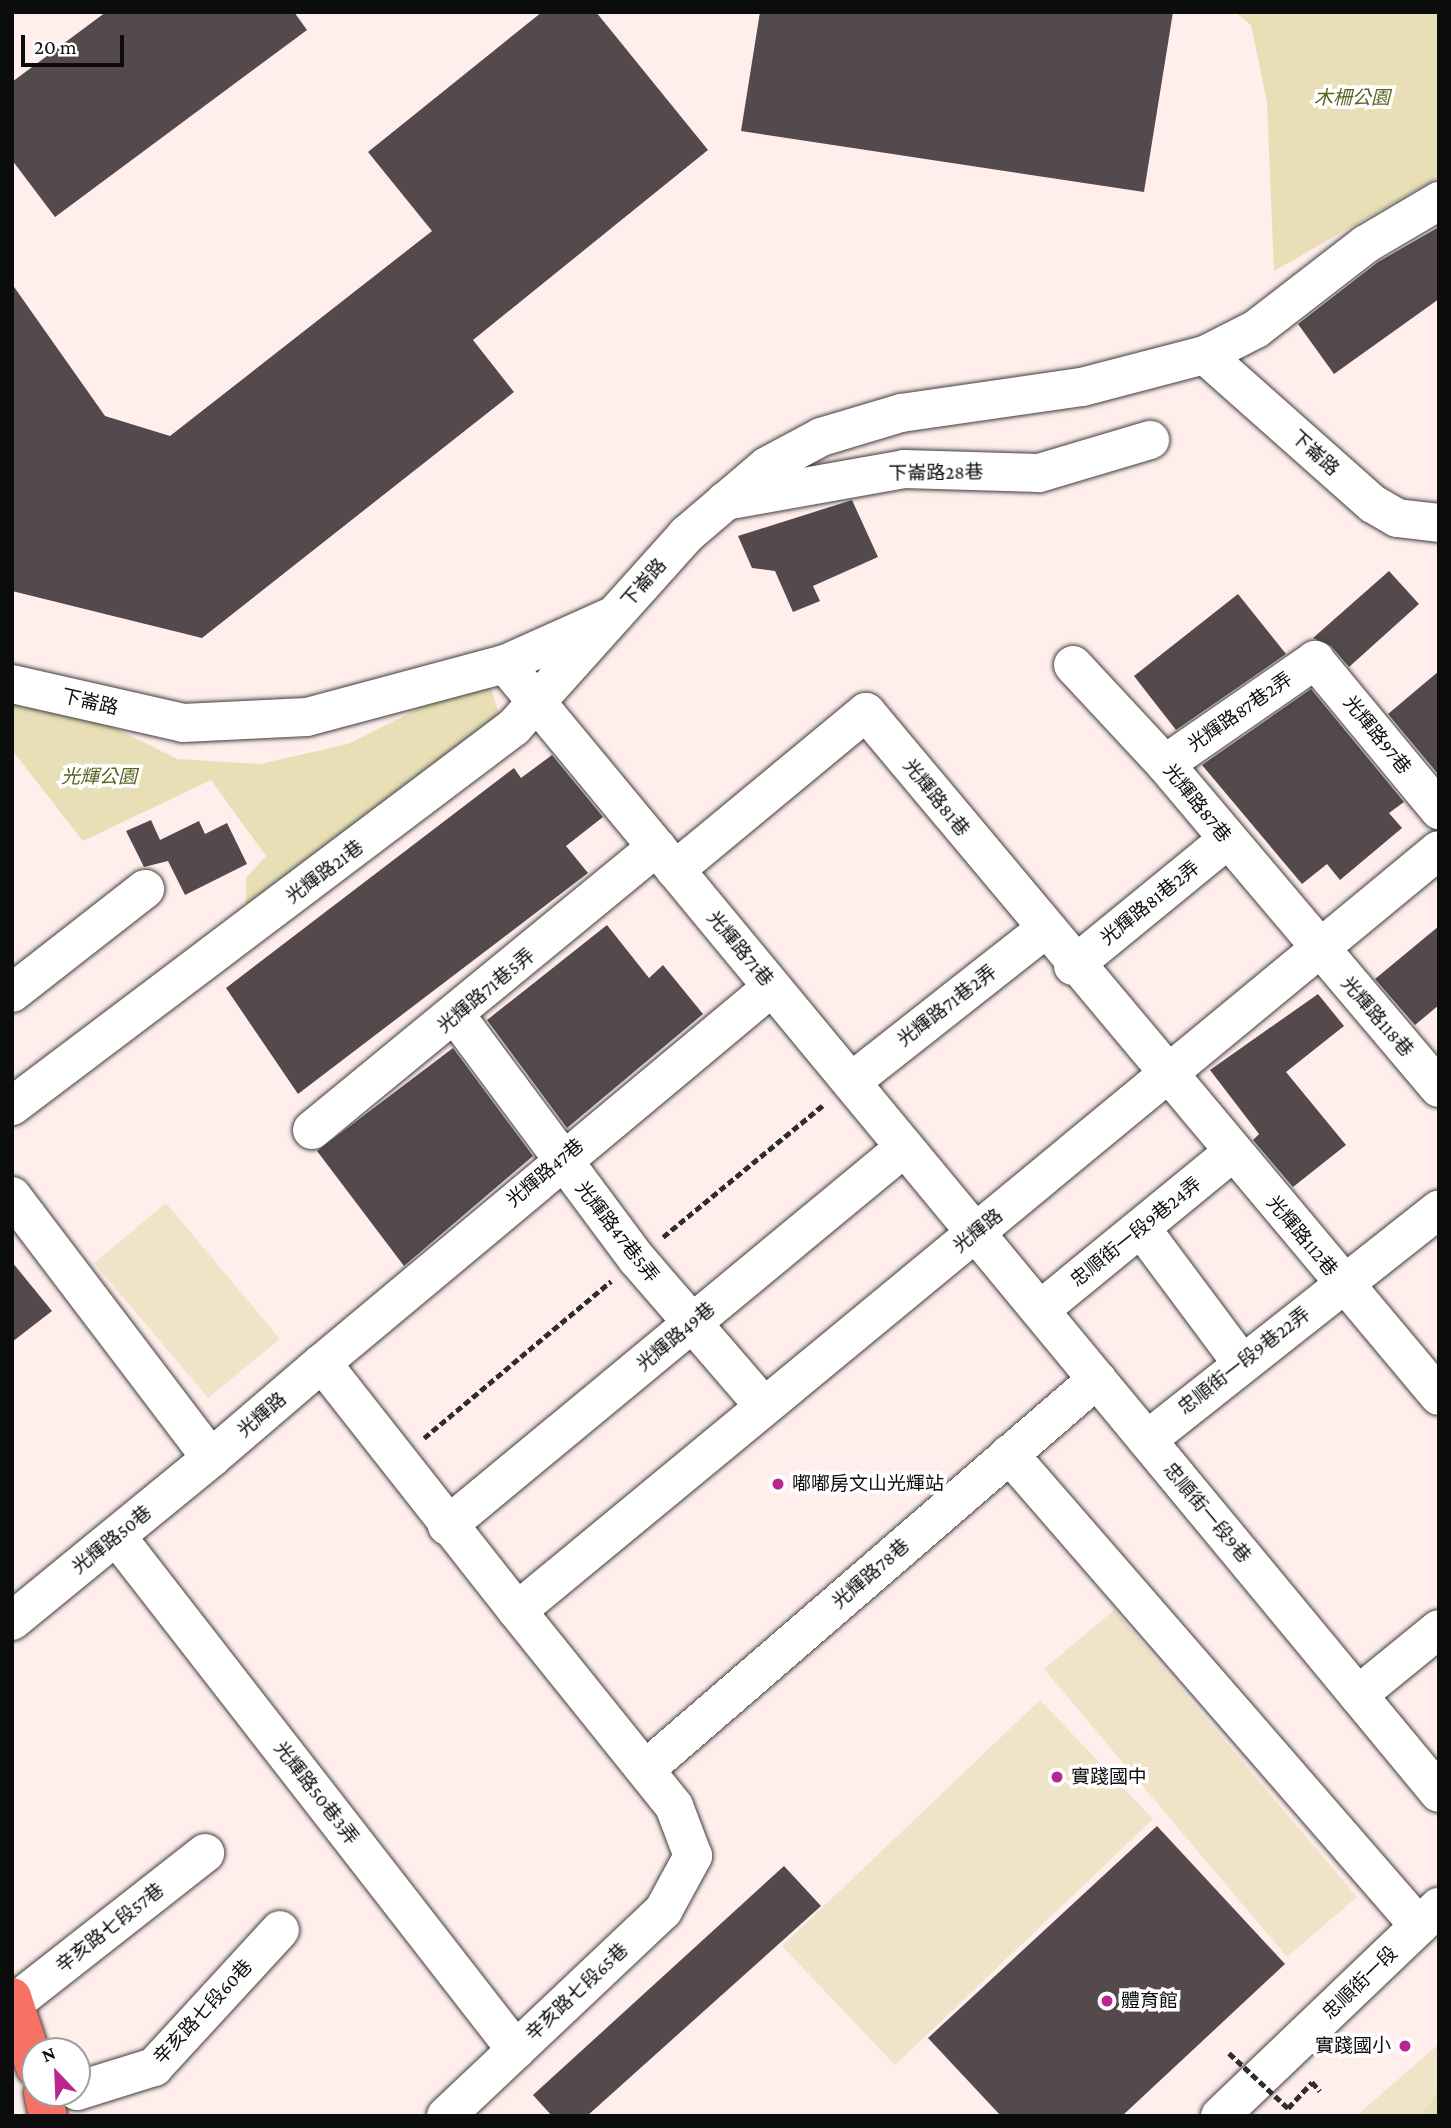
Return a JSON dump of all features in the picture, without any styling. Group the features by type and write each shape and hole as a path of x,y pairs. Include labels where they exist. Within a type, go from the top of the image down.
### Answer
{"main road":[{"path":"13,2000 29,2037"}],"street":[{"name":"下崙路","path":"12,684 183,723 307,717 505,664 617,614 720,502 767,466 821,437 887,417 1082,387 1205,355 1256,328 1366,244 1439,201"},
{"name":"下崙路","path":"1205,355 1373,504 1397,518 1439,523"},
{"name":"下崙路28巷","path":"720,502 904,469 1039,474 1150,440"},
{"name":"光輝路21巷","path":"12,1106 539,704 617,614"},
{"name":"光輝路87巷2弄","path":"1165,764 1315,660"},
{"name":"光輝路97巷","path":"1315,660 1439,810"},
{"name":"光輝路71巷","path":"505,664 976,1233"},
{"name":"光輝路87巷","path":"1073,665 1165,764 1315,946"},
{"name":"光輝路81巷","path":"666,859 866,712 1073,966 1166,1075"},
{"name":"光輝路81巷2弄","path":"1073,966 1227,840"},
{"name":"光輝路","path":"517,1611 763,1405 1166,1075 1315,946 1439,850"},
{"name":"光輝路71巷5弄","path":"313,1130 666,859"},
{"path":"12,993 145,889"},
{"name":"光輝路71巷2弄","path":"851,1082 1044,930"},
{"name":"光輝路118巷","path":"1315,946 1439,1088"},
{"name":"光輝路47巷","path":"322,1363 561,1159 772,987"},
{"name":"光輝路47巷5弄","path":"457,1017 561,1159 692,1324 763,1405"},
{"name":"光輝路112巷","path":"1166,1075 1439,1396"},
{"name":"光輝路49巷","path":"447,1526 905,1147"},
{"name":"忠順街一段9巷24弄","path":"1040,1310 1232,1153"},
{"path":"12,1196 211,1458"},
{"name":"忠順街一段9巷22弄","path":"1147,1440 1240,1361 1344,1285 1439,1209"},
{"path":"1141,1228 1240,1361"},
{"name":"忠順街一段9巷","path":"976,1233 1439,1793"},
{"name":"光輝路","path":"211,1458 322,1363"},
{"path":"322,1363 447,1526 646,1769"},
{"name":"光輝路78巷","path":"646,1769 1097,1379"},
{"path":"1009,1454 1429,1916"},
{"name":"光輝路50巷","path":"12,1621 211,1458"},
{"name":"光輝路50巷3弄","path":"117,1537 516,2050"},
{"path":"1358,1695 1439,1629"},
{"name":"辛亥路七段65巷","path":"446,2116 663,1911 693,1856 681,1818 646,1769"},
{"name":"辛亥路七段57巷","path":"13,2000 205,1853"},
{"name":"忠順街一段","path":"1220,2116 1429,1916"},
{"name":"辛亥路七段60巷","path":"91,2084 154,2067 280,1930"}],"path":[{"path":"1229,2053 1288,2108 1312,2082 1320,2091"}],"green space":[{"name":"木柵公園","path":"1235,12 1439,12 1439,177 1274,271 1267,102 1251,25"},
{"name":"光輝公園","path":"473,681 491,688 500,716 246,909 246,878 266,856 211,780 83,841 12,750 12,695 103,722 177,759 260,764 348,744"},
{"path":"1439,2091 1439,2116 1420,2116 1432,2097"}],"shaded area":[{"path":"166,1203 280,1339 208,1398 94,1263"},
{"path":"1114,1610 1357,1897 1287,1957 1044,1669"},
{"path":"1040,1700 1153,1819 895,2065 782,1946"},
{"path":"1439,2044 1439,2091 1420,2116 1356,2116"}],"building":[{"path":"106,12 294,12 307,30 55,217 12,160 12,82"},
{"path":"542,12 596,12 708,150 473,340 514,392 202,638 12,591 12,284 105,416 170,436 432,231 368,152"},
{"path":"760,12 1173,12 1144,192 741,131"},
{"path":"1439,227 1439,299 1334,374 1298,324 1378,262"},
{"path":"852,500 878,557 813,586 820,601 793,612 775,571 752,568 738,536"},
{"path":"1389,571 1419,604 1349,667 1331,646 1313,638"},
{"path":"1238,594 1286,654 1176,730 1134,676"},
{"path":"1439,671 1439,773 1438,774 1388,714"},
{"path":"1311,689 1404,802 1389,813 1402,828 1340,880 1327,864 1302,884 1202,765"},
{"path":"552,755 603,817 566,846 588,873 298,1094 226,988 514,768 521,778"},
{"path":"151,820 160,840 199,821 205,834 227,823 247,864 185,895 168,861 144,867 126,831"},
{"path":"607,925 649,978 663,965 703,1014 567,1128 487,1020"},
{"path":"1439,926 1439,1005 1415,1025 1375,979"},
{"path":"1318,994 1344,1026 1286,1072 1346,1145 1293,1187 1253,1140 1259,1134 1210,1070"},
{"path":"453,1048 533,1156 404,1266 317,1151"},
{"path":"12,1262 52,1311 12,1342"},
{"name":"體育館","path":"1157,1826 1285,1964 1122,2116 1001,2116 928,2038"},
{"path":"784,1866 821,1906 587,2116 552,2116 533,2095"}],"place":[{"name":"嘟嘟房文山光輝站","path":"778,1484"},
{"name":"實踐國中","path":"1057,1777"},
{"name":"體育館","path":"1107,2001"},
{"name":"實踐國小","path":"1405,2046"}]}
